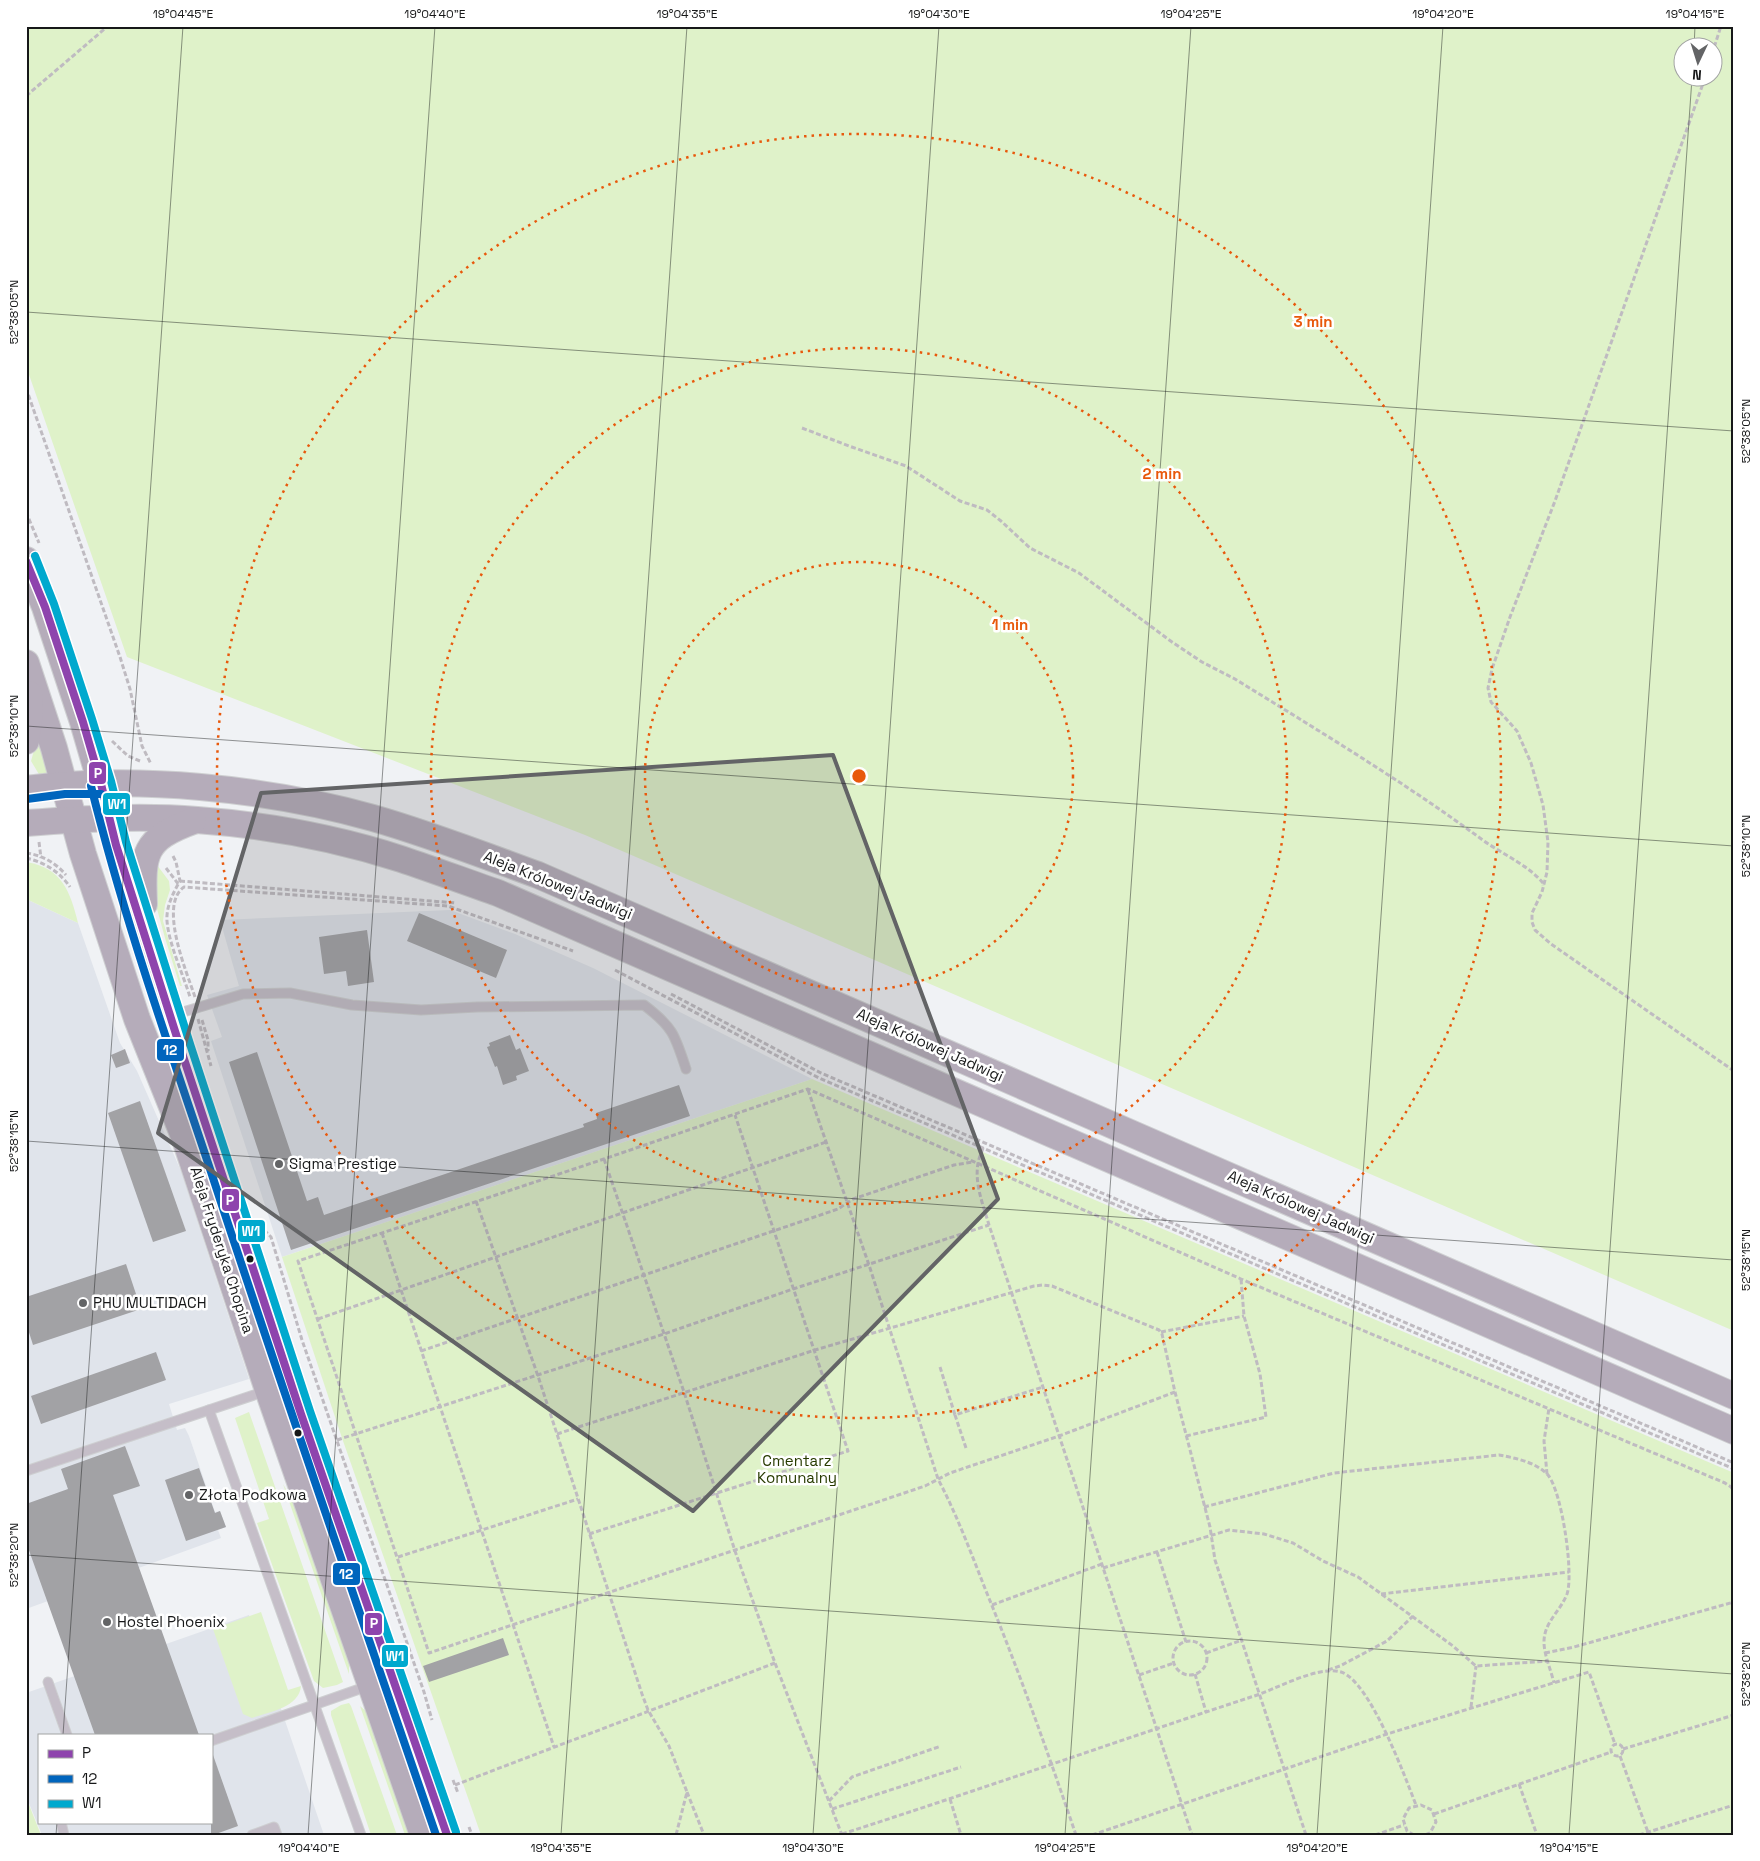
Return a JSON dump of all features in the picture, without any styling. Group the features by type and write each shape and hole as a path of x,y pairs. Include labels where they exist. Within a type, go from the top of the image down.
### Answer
{"main road":[{"name":"Aleja Fryderyka Chopina","path":"26,560 48,616 101,784 116,845 145,934 184,1015 301,1414 456,1827"},
{"name":"Aleja Fryderyka Chopina","path":"27,667 54,748 72,819 144,1036 185,1139 268,1390 423,1835"},
{"path":"26,741 30,713 27,667"},
{"name":"Aleja Królowej Jadwigi","path":"26,789 64,784 151,784 216,789 269,796 334,808 404,827 538,875 1734,1396"},
{"name":"Aleja Królowej Jadwigi","path":"26,823 109,818 198,820 276,830 338,842 400,859 498,893 1734,1431"},
{"path":"145,934 143,864 147,854 156,841 174,828 198,820"}],"lane":[{"path":"144,1036 184,1015 243,994 290,993 352,1005 421,1010 644,1004 662,1019 674,1035 686,1069"},
{"path":"26,1472 268,1390"},
{"path":"209,1410 361,1835"},
{"path":"48,1682 67,1734"},
{"path":"212,1741 371,1685"},
{"path":"252,1835 274,1827 276,1835"}],"path":[{"path":"26,96 108,26"},
{"path":"1717,38 1721,26"},
{"path":"1701,88 1578,437 1504,634 1492,668 1488,688 1492,702 1517,731 1531,763 1543,805 1548,842 1547,872 1542,892 1532,917 1532,926 1540,935 1642,1009 1734,1071"},
{"path":"26,388 120,657 130,689 143,752 150,761 151,784"},
{"path":"802,428 906,466 960,501 986,510 1001,520 1030,548 1079,574 1202,662 1235,679 1434,803 1495,848 1535,874 1543,883 1542,892"},
{"path":"156,841 172,854 180,880 168,906 167,920 184,1015 208,1051"},
{"path":"26,858 51,868 62,876 71,890"},
{"path":"180,880 460,904"},
{"path":"184,1015 173,918 174,905 184,887 448,906 575,952"},
{"path":"532,931 578,948"},
{"path":"612,968 819,1078 1734,1469"},
{"path":"632,973 821,1073 1734,1463"},
{"path":"808,1089 869,1265 938,1479 952,1506 992,1605 1052,1764 1076,1835"},
{"path":"1175,1392 1059,1436 950,1472 925,1486 429,1653 298,1261 808,1089 1241,1279 1724,1482 1734,1491"},
{"path":"589,1534 848,1451 735,1115"},
{"path":"318,1319 826,1142"},
{"path":"983,1148 978,1163 978,1183 989,1225 1192,1835"},
{"path":"604,1159 684,1392 735,1551 842,1834 1260,1695 1340,1666 1388,1641 1413,1616"},
{"path":"421,1351 838,1209 853,1199 954,1165 969,1162 978,1163"},
{"path":"476,1201 538,1376 648,1710 668,1746 704,1835"},
{"path":"337,1440 538,1376 989,1225"},
{"path":"262,1228 271,1237 302,1340 432,1720"},
{"path":"382,1233 554,1747"},
{"path":"1186,1436 1266,1417 1260,1374 1244,1316 1241,1279"},
{"path":"557,1434 815,1350 1044,1284 1159,1330 1211,1535 1215,1560 1306,1835"},
{"path":"1161,1332 1244,1316"},
{"path":"940,1367 966,1448"},
{"path":"955,1415 1043,1388"},
{"path":"1547,1475 1544,1441 1549,1408"},
{"path":"1204,1507 1334,1473 1499,1455 1517,1458 1536,1466 1547,1475 1555,1489 1568,1554 1570,1582 1567,1594 1545,1631 1544,1643 1554,1683"},
{"path":"398,1557 578,1499"},
{"path":"992,1605 1103,1566 1229,1530 1240,1530 1280,1538 1305,1549 1328,1564 1351,1573 1413,1616 1476,1666 1548,1661"},
{"path":"1157,1552 1186,1642"},
{"path":"1379,1594 1569,1572"},
{"path":"1546,1653 1574,1647 1734,1602"},
{"path":"1206,1653 1242,1640"},
{"path":"1186,1642 1197,1643 1206,1653 1205,1666 1195,1674 1182,1673 1174,1663 1175,1650 1186,1642"},
{"path":"455,1786 648,1710 776,1663"},
{"path":"1139,1675 1174,1663"},
{"path":"1471,1707 1476,1666"},
{"path":"1325,1671 1342,1672 1356,1684 1371,1703 1387,1734 1416,1805"},
{"path":"1092,1835 1387,1734 1589,1672 1615,1744"},
{"path":"1195,1674 1206,1712"},
{"path":"1623,1749 1734,1715"},
{"path":"1615,1744 1620,1744 1623,1749"},
{"path":"1611,1752 1611,1747 1615,1744"},
{"path":"829,1801 852,1776 941,1746"},
{"path":"1620,1756 1623,1749"},
{"path":"1611,1752 1615,1756 1620,1756"},
{"path":"1434,1814 1611,1752"},
{"path":"1620,1756 1648,1833"},
{"path":"832,1808 960,1767"},
{"path":"452,1776 461,1802"},
{"path":"1519,1784 1537,1835"},
{"path":"676,1835 687,1792"},
{"path":"950,1799 961,1835"},
{"path":"1639,1835 1734,1804"},
{"path":"1414,1835 1407,1830 1403,1819 1409,1808 1416,1805 1427,1807 1434,1814 1436,1822 1430,1833 1426,1835"},
{"path":"1376,1835 1404,1825"},
{"path":"456,1827 472,1835"}],"highlighted area":[{"path":"833,755 998,1199 693,1511 158,1133 261,793"}],"shaded area":[{"path":"26,899 78,923 120,1043 137,1071 181,1171 249,1379 169,1404 177,1430 185,1428 189,1436 215,1512 220,1511 226,1527 218,1530 221,1538 26,1609"},
{"path":"450,910 515,934 593,968 812,1079 282,1257 211,1041 222,1037 207,995 239,986 220,920"},
{"path":"249,1615 324,1835 42,1835 26,1796 26,1693"}],"green space":[{"path":"26,26 1734,26 1734,1331 585,835 127,657 26,366"},
{"path":"37,740 50,775 40,776 31,761"},
{"path":"154,861 169,881 170,890 165,905 163,921 182,986 180,986 151,887"},
{"path":"26,862 48,870 62,883 72,901 78,923 26,899"},
{"name":"Cmentarz Komunalny","path":"812,1079 1734,1473 1734,1835 481,1835 342,1438 282,1257"},
{"path":"249,1412 343,1682 337,1685 323,1688 314,1681 257,1523 269,1519 235,1418"},
{"path":"283,1484 297,1508 349,1660 349,1674"},
{"path":"261,1612 288,1690 301,1686 295,1699 289,1704 252,1718 243,1714 213,1629"},
{"path":"349,1703 397,1835 371,1835 331,1715 331,1711"},
{"path":"360,1706 369,1714 411,1835 405,1835"},
{"path":"26,1797 41,1835 26,1835"}],"building":[{"path":"419,913 507,950 496,978 407,941"},
{"path":"367,930 374,982 348,986 346,971 324,974 319,937"},
{"path":"510,1035 516,1050 520,1048 529,1071 516,1076 517,1080 503,1085 497,1066 495,1067 487,1047 490,1046 489,1043"},
{"path":"125,1049 130,1063 116,1068 111,1055"},
{"path":"257,1052 307,1201 318,1197 324,1215 584,1127 583,1124 597,1119 596,1113 679,1085 690,1116 291,1250 229,1062"},
{"path":"140,1101 186,1231 153,1242 108,1113"},
{"name":"PHU MULTIDACH","path":"126,1264 141,1309 33,1345 26,1323 26,1297"},
{"path":"156,1352 166,1380 41,1424 31,1396"},
{"path":"125,1446 140,1486 113,1495 199,1734 95,1734 26,1542 26,1504 68,1489 61,1469"},
{"name":"Złota Podkowa","path":"199,1468 215,1513 220,1511 226,1527 186,1541 165,1480"},
{"path":"503,1638 509,1655 429,1682 423,1666"},
{"path":"212,1755 213,1755 238,1826 211,1835"}],"transit line":[{"name":"W1","path":"35,556 54,604 92,719 111,781 126,842 310,1411 456,1832"},
{"name":"P","path":"26,561 45,607 83,722 116,845 181,1050 301,1414 447,1835"},
{"name":"12","path":"91,786 118,885 164,1032 295,1425 436,1835"},
{"name":"12","path":"27,799 65,794 101,794"}],"place":[{"name":"Sigma Prestige","path":"279,1164"},
{"name":"PHU MULTIDACH","path":"83,1303"},
{"name":"Złota Podkowa","path":"189,1495"},
{"name":"Hostel Phoenix","path":"107,1622"}]}
